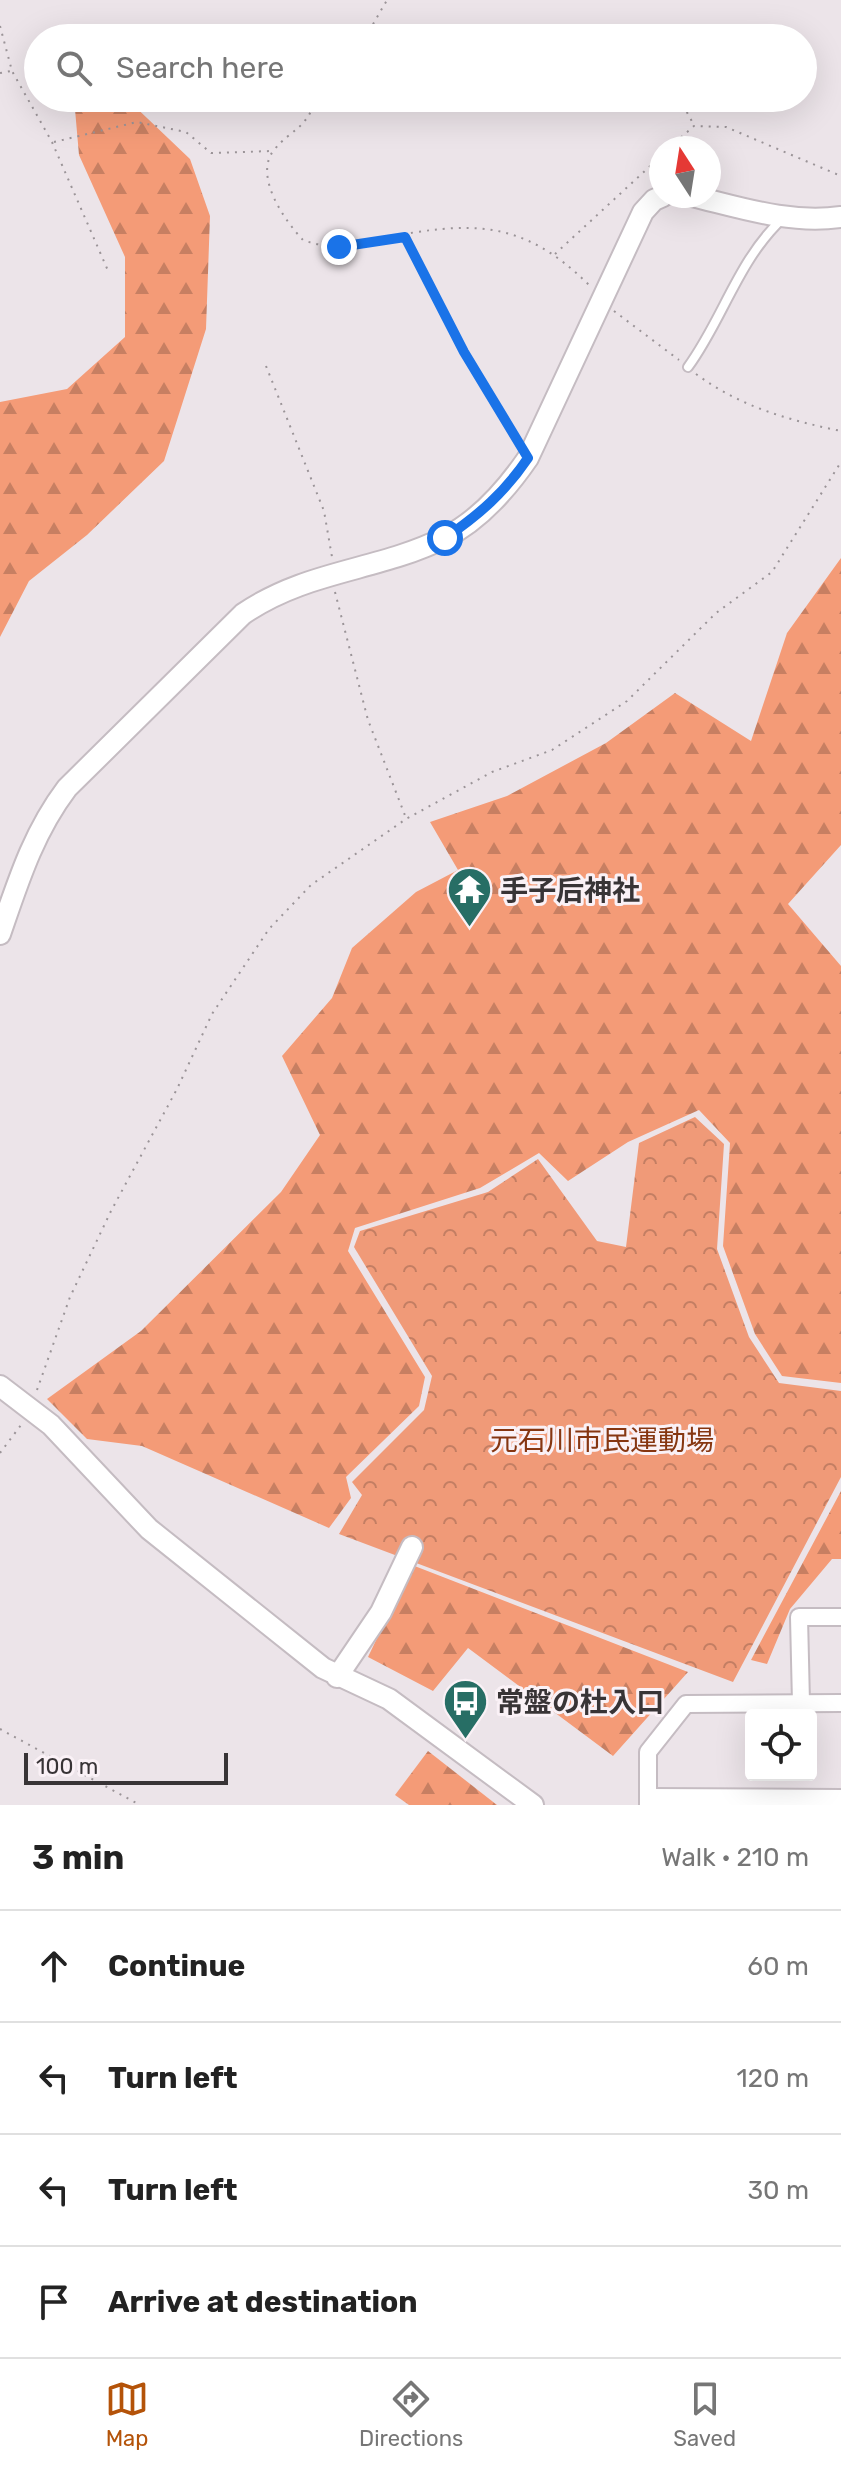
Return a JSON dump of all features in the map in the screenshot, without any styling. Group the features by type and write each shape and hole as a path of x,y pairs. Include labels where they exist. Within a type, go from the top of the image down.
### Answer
{"street":[{"path":"721,203 784,218 841,217"},
{"path":"0,934 35,836 67,788 243,614 290,587 445,538 487,507 528,458 643,212 649,205"},
{"path":"0,1386 31,1407 149,1529 337,1677 389,1699 533,1805"},
{"path":"337,1677 381,1612 412,1547"},
{"path":"801,1703 799,1617 841,1617"},
{"path":"841,1703 686,1704 648,1752 648,1801 841,1798"}],"lane":[{"path":"688,367 762,237 784,218"}],"path":[{"path":"373,24 385,1"},
{"path":"0,26 12,71 24,92"},
{"path":"0,73 12,71"},
{"path":"35,112 52,142 109,273"},
{"path":"52,142 137,122 186,132 211,153 272,151 301,128 310,112"},
{"path":"686,112 694,126"},
{"path":"683,136 694,126 726,127 841,176"},
{"path":"272,151 268,177 271,192 303,240 339,247 455,226 494,228 524,238 554,255 603,302 733,398 764,412 841,431"},
{"path":"554,255 649,167"},
{"path":"405,237 464,352 528,458"},
{"path":"266,366 324,511 335,594 368,720 406,819"},
{"path":"0,1453 31,1407 70,1297 228,989 269,929 311,885 406,819 492,772 552,750 627,701 716,613 772,572 841,462"},
{"path":"0,1729 140,1805"}],"green space":[{"path":"75,112 141,112 190,159 210,216 206,329 164,461 87,535 29,581 0,637 0,402 67,389 125,337 125,257 79,155"},
{"path":"841,558 841,845 788,904 841,966 841,1383 782,1376 755,1334 723,1246 730,1143 699,1110 628,1142 568,1181 539,1153 480,1188 355,1228 348,1251 425,1377 419,1406 346,1477 351,1498 329,1528 142,1446 87,1439 47,1399 141,1331 281,1192 320,1135 282,1056 332,998 352,948 416,892 458,870 430,822 507,796 606,743 675,693 751,741 787,633"},
{"name":"元石川市民運動場","path":"695,1117 724,1144 717,1249 749,1337 779,1383 841,1391 841,1477 733,1682 339,1534 362,1495 352,1482 424,1410 432,1376 354,1247 360,1231 488,1192 538,1159 597,1241 626,1247 639,1143"},
{"path":"841,1491 841,1559 832,1559 790,1609 767,1664 751,1660"},
{"path":"412,1565 688,1672 613,1756 468,1648 433,1691 368,1657"},
{"path":"428,1751 497,1805 409,1805 395,1795"}],"place":[{"name":"手子后神社","path":"469,929"},
{"name":"常盤の杜入口","path":"465,1741"}],"route":[{"path":"339,247 392,236 405,237 464,352 528,458 512,482 478,516 445,538"}]}
